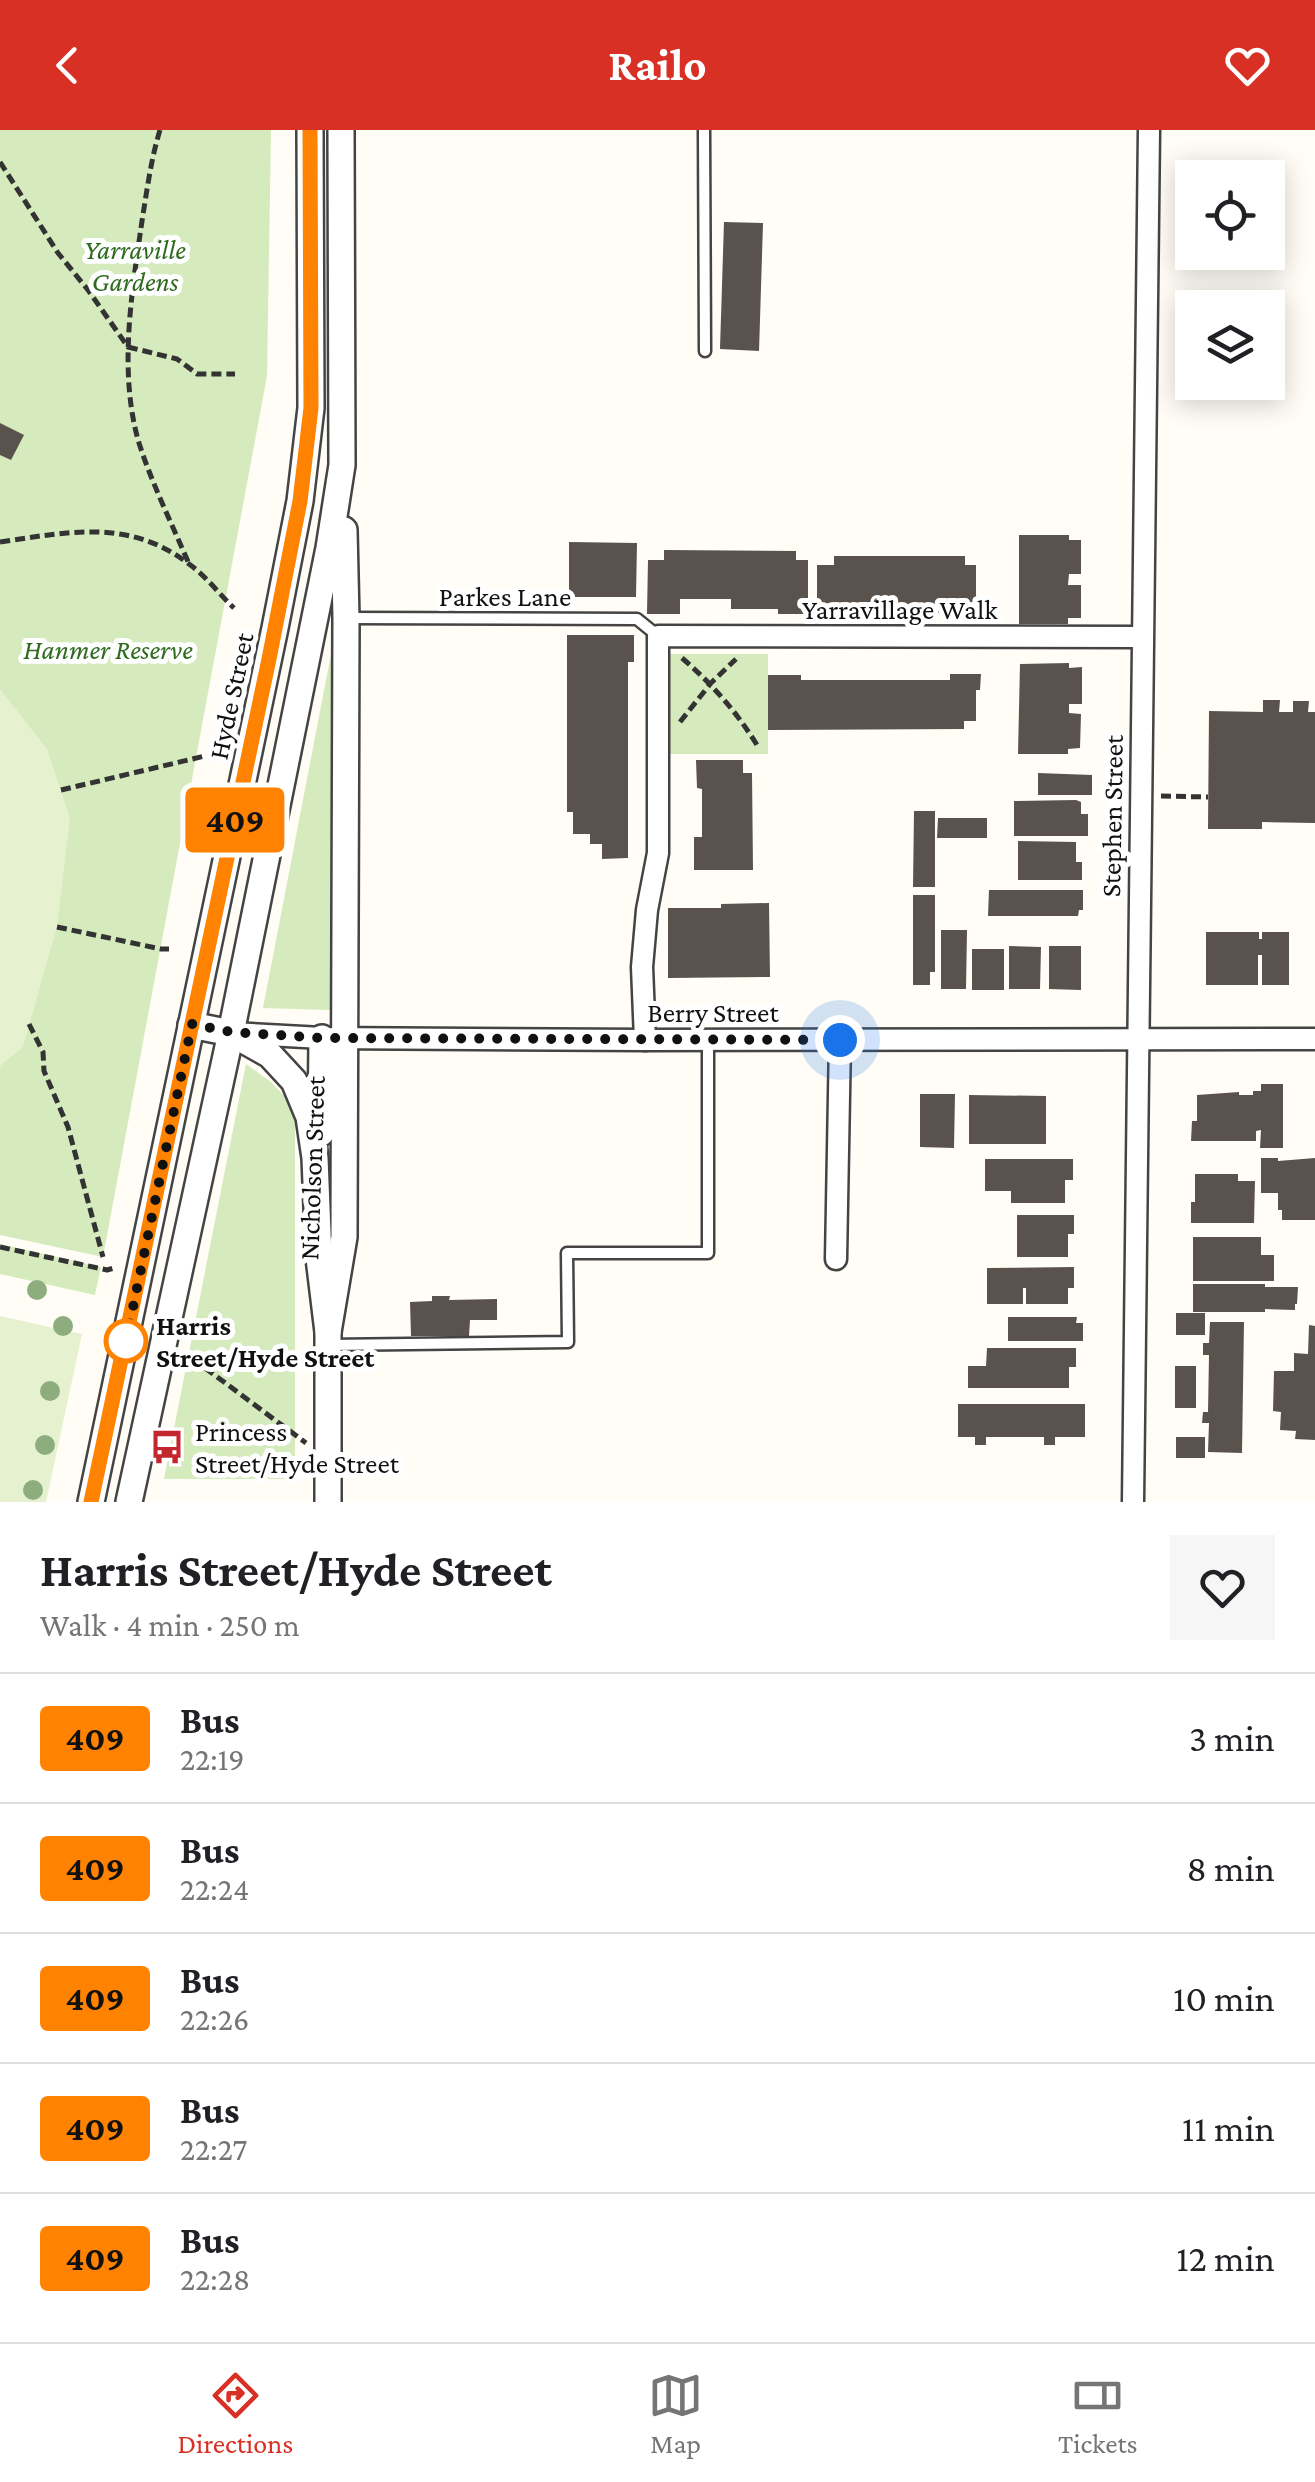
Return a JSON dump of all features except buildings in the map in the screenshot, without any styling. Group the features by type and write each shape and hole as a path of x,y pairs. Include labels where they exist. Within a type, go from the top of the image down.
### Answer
{"street":[{"name":"Hyde Street","path":"91,1502 276,628 306,455 311,408 310,130"},
{"path":"129,1502 231,1032 329,548 342,465 341,130"},
{"name":"Stephen Street","path":"1133,1502 1149,130"},
{"name":"Nicholson Street","path":"328,1338 344,1237 334,1038 346,618 342,465"},
{"path":"645,1040 642,966 658,853 658,636"},
{"name":"Yarravillage Walk","path":"658,636 1142,637"},
{"path":"192,1024 231,1032"},
{"name":"Nicholson Street","path":"231,1032 270,1055 286,1070 298,1087 311,1126 318,1258 328,1338 328,1502"},
{"name":"Berry Street","path":"231,1032 334,1038 1315,1039"},
{"path":"317,1203 334,1038"},
{"path":"836,1259 840,1040"}],"lane":[{"path":"704,130 705,351"},
{"name":"Parkes Lane","path":"346,618 637,618 658,636"},
{"path":"328,1338 568,1342 567,1252 708,1253 708,1040"}],"path":[{"path":"160,130 132,287 128,346 139,442 189,564"},
{"path":"0,162 58,253 128,346 177,360 196,374 235,374"},
{"path":"0,542 81,530 142,538 189,564 234,608"},
{"path":"658,636 711,683 758,745"},
{"path":"658,755 711,683 759,636"},
{"path":"61,790 205,756"},
{"path":"1140,796 1208,797"},
{"path":"57,927 170,948"},
{"path":"29,1024 43,1052 44,1071 68,1127 103,1258"},
{"path":"0,1247 107,1270"},
{"path":"193,1359 328,1460"}],"green space":[{"path":"0,130 271,130 267,376 103,1257 0,1235"},
{"path":"331,654 330,1010 263,1008"},
{"path":"669,654 768,654 768,754 669,754"},
{"path":"0,689 47,749 70,818 57,927 23,1047 0,1066"},
{"path":"246,1064 295,1107 295,1479 164,1479"},
{"path":"0,1244 101,1267 95,1295 0,1274"},
{"path":"0,1316 82,1334 46,1502 0,1502"}],"bus line":[{"name":"409","path":"91,1502 300,501 311,408 310,130"}],"place":[{"name":"Harris Street/Hyde Street","path":"126,1341"},
{"name":"Princess Street/Hyde Street","path":"167,1447"}],"route":[{"path":"126,1341 192,1024 231,1032 322,1038 840,1040"}],"park label":[{"name":"Yarraville Gardens","path":"135,265"},
{"name":"Hanmer Reserve","path":"108,649"}]}
